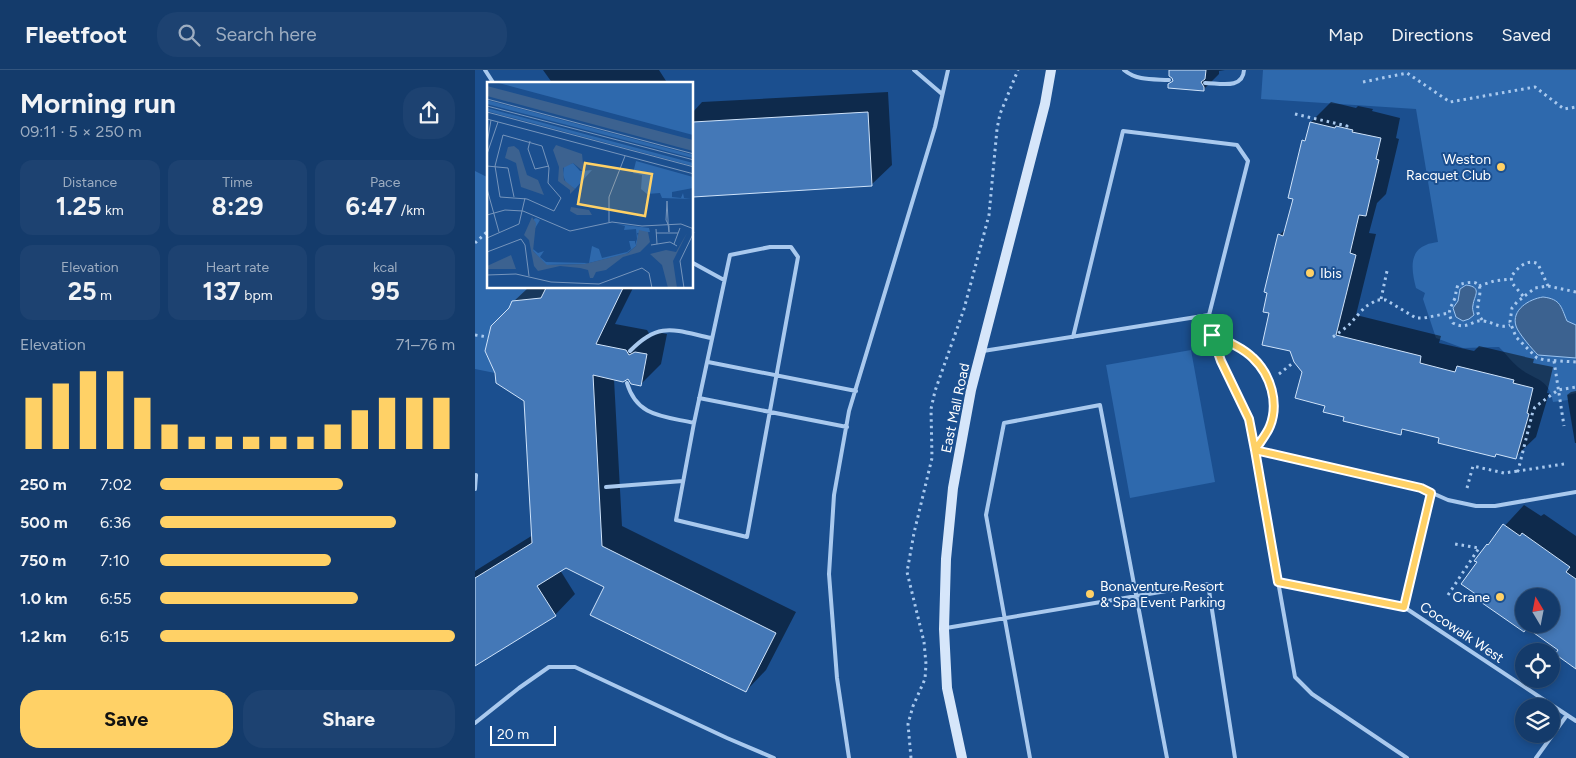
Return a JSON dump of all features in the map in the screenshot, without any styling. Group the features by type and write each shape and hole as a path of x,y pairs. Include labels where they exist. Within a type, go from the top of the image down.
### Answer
{"street":[{"name":"East Mall Road","path":"962,758 947,688 944,629 946,559 953,488 971,390 1042,114 1051,70"}],"lane":[{"path":"485,70 493,82"},
{"path":"914,70 942,94"},
{"path":"849,758 837,678 829,574 834,495 855,391 935,127 948,70"},
{"path":"1124,70 1130,75 1139,78 1169,80"},
{"path":"1205,83 1239,83 1242,80 1244,70"},
{"path":"1073,337 1123,131 1237,145 1248,161 1209,315 1212,335 1221,361 1249,419 1295,677 1312,694 1407,758"},
{"path":"770,247 791,247 798,257 747,537 676,520 724,280 730,255 770,247"},
{"path":"694,264 724,280"},
{"path":"981,352 1209,315"},
{"path":"630,351 641,340 657,331 678,330 711,338"},
{"path":"1212,335 1233,344 1253,358 1272,388 1274,406 1270,427 1255,450"},
{"path":"707,362 855,391"},
{"path":"627,383 638,405 652,414 694,424"},
{"path":"699,398 847,427"},
{"path":"1030,758 986,515 1004,423 1100,405 1167,758"},
{"path":"1255,450 1421,488 1448,500 1485,506 1576,492"},
{"path":"475,489 476,475"},
{"path":"606,487 683,481"},
{"path":"1404,607 1431,493"},
{"name":"Cocowalk West","path":"1278,582 1404,607 1576,721"},
{"path":"944,629 1208,584 1235,758"},
{"path":"475,723 549,667 575,666 727,738 774,758"},
{"path":"1536,758 1567,715"}],"path":[{"path":"1363,82 1407,72 1450,102 1535,87 1564,109 1576,107"},
{"path":"1295,114 1347,126 1346,128"},
{"path":"475,243 487,232"},
{"path":"1511,279 1521,266 1527,262 1534,262 1541,267 1547,286"},
{"path":"1381,299 1387,271"},
{"path":"1482,320 1464,326 1453,323 1449,313 1450,305 1455,298 1458,285 1470,283 1479,286 1494,281 1511,279"},
{"path":"1511,279 1523,296"},
{"path":"1479,286 1478,313 1482,320 1500,327 1510,325"},
{"path":"1576,292 1547,286 1535,288 1523,296 1513,308 1510,316 1510,325 1516,337 1537,358 1576,362"},
{"path":"1333,337 1348,326 1372,302 1381,299 1401,308 1416,318 1449,313"},
{"path":"475,335 488,337"},
{"path":"1554,361 1565,426"},
{"path":"1279,375 1294,362"},
{"path":"1518,471 1535,408 1558,390 1576,387"},
{"path":"1467,488 1473,466 1504,473 1564,464"},
{"path":"1448,595 1479,550 1479,548 1455,544"}],"shaded area":[{"name":"Weston Racquet Club","path":"1263,70 1576,70 1576,393 1568,395 1568,400 1553,402 1551,394 1544,383 1518,367 1499,347 1463,348 1436,338 1423,299 1425,293 1416,288 1413,276 1413,263 1416,252 1427,244 1438,242 1416,109 1261,99"},
{"path":"475,171 487,177 487,289 546,289 537,306 509,308 491,326 485,351 495,373 475,369"},
{"path":"1466,285 1474,288 1476,292 1473,307 1474,315 1463,321 1456,317 1453,308 1458,301 1460,289"},
{"path":"1543,297 1557,302 1562,308 1567,321 1576,325 1576,358 1538,355 1517,329 1516,315 1522,306 1532,300"},
{"path":"1191,350 1215,482 1130,498 1106,365"}],"building":[{"path":"1169,70 1206,70 1205,79 1201,82 1204,91 1168,88 1168,84 1173,81 1169,76"},
{"path":"868,112 872,186 694,197 694,122"},
{"name":"Ibis","path":"1310,122 1335,128 1336,126 1353,130 1352,132 1381,138 1376,159 1379,160 1366,216 1359,215 1350,253 1356,255 1336,335 1421,356 1420,363 1455,372 1457,366 1514,380 1513,383 1533,388 1527,413 1529,414 1516,459 1496,454 1495,457 1438,443 1439,438 1402,429 1401,435 1343,421 1344,417 1323,412 1325,406 1295,398 1302,372 1294,362 1290,351 1262,345 1269,313 1263,312 1267,293 1264,292 1278,234 1283,236 1293,199 1288,198 1302,140 1305,141"},
{"path":"546,289 623,289 596,344 626,350 629,355 635,352 647,354 641,386 631,384 628,379 623,382 593,375 602,546 776,633 746,692 590,615 604,587 566,568 537,586 556,616 475,666 475,578 532,543 524,401 496,383 495,373 485,351 491,326 509,308 512,301 541,298"},
{"name":"Crane","path":"1503,524 1520,536 1522,533 1570,567 1566,572 1576,579 1576,669 1560,658 1560,643 1548,643 1534,633 1560,633 1560,588 1515,588 1515,626 1475,598 1477,595 1461,584 1477,562 1474,561"}],"place":[{"name":"Weston Racquet Club","path":"1501,167"},
{"name":"Ibis","path":"1310,273"},
{"name":"Bonaventure Resort & Spa Event Parking","path":"1090,594"},
{"name":"Crane","path":"1500,597"}],"route":[{"path":"1212,335 1221,361 1249,419 1255,450 1421,488 1431,493 1404,607 1278,582 1255,450 1270,427 1274,406 1272,388 1253,358 1233,344 1212,335"}]}
